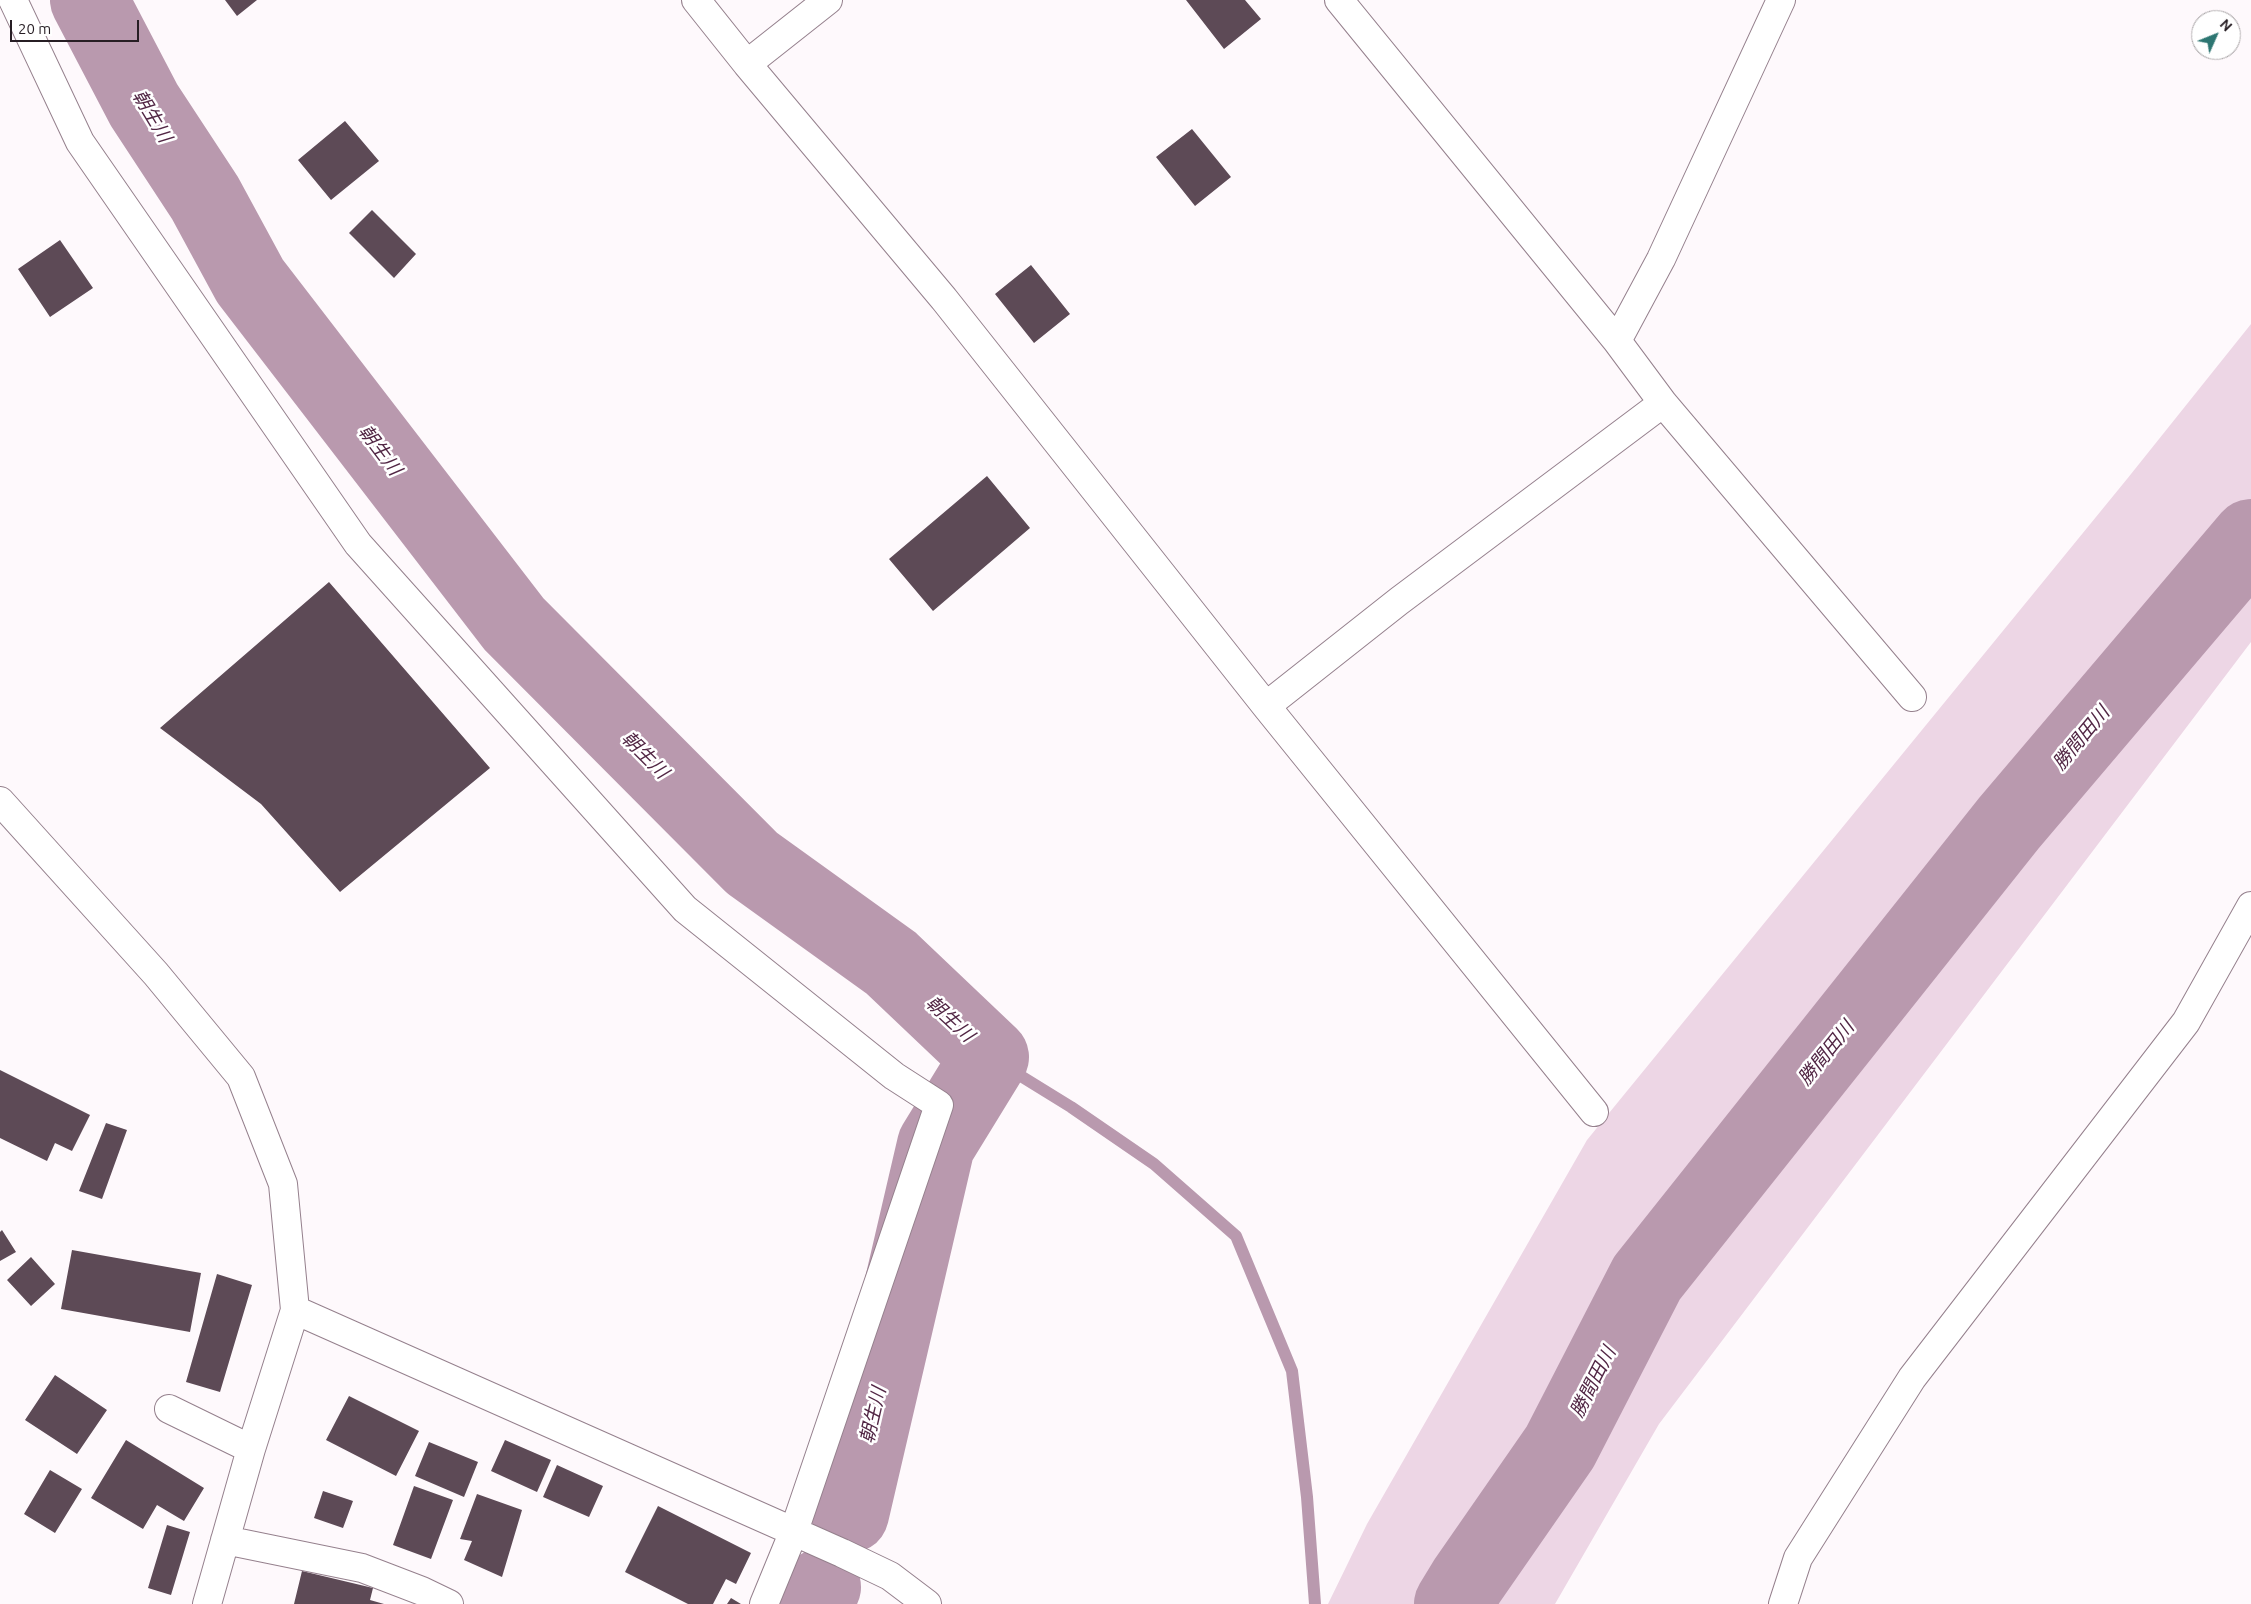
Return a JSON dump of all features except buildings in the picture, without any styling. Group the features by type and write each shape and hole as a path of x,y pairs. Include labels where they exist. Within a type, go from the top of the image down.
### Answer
{"street":[{"path":"13,0 80,142 358,544 685,909 894,1076 939,1105 794,1531 764,1604"},
{"path":"696,0 747,64 944,299 1266,706 1594,1112"},
{"path":"747,64 828,0"},
{"path":"1339,0 1617,341 1663,403 1912,696"},
{"path":"1617,341 1661,259 1782,0"},
{"path":"1266,706 1399,601 1663,403"},
{"path":"0,802 156,974 241,1077 283,1184 295,1310 251,1449 207,1604"},
{"path":"1783,1604 1798,1558 1912,1378 2186,1022 2251,906"},
{"path":"295,1310 794,1531 890,1576 927,1604"},
{"path":"169,1409 251,1449"},
{"path":"226,1540 362,1568 422,1591 449,1604"}],"shaded area":[{"path":"2251,324 2251,642 1659,1424 1555,1604 1328,1604 1367,1524 1587,1140 2127,479"}],"waterway":[{"name":"朝生川","path":"89,0 144,105 205,198 250,281 514,624 752,863 891,963 990,1057 936,1145 850,1514"},
{"name":"勝間田川","path":"1453,1604 1560,1447 1647,1278 2009,823 2251,538"},
{"path":"990,1057 1071,1107 1154,1164 1236,1236 1292,1371 1307,1497 1315,1604"},
{"name":"朝生川","path":"812,1604 822,1587"}]}
